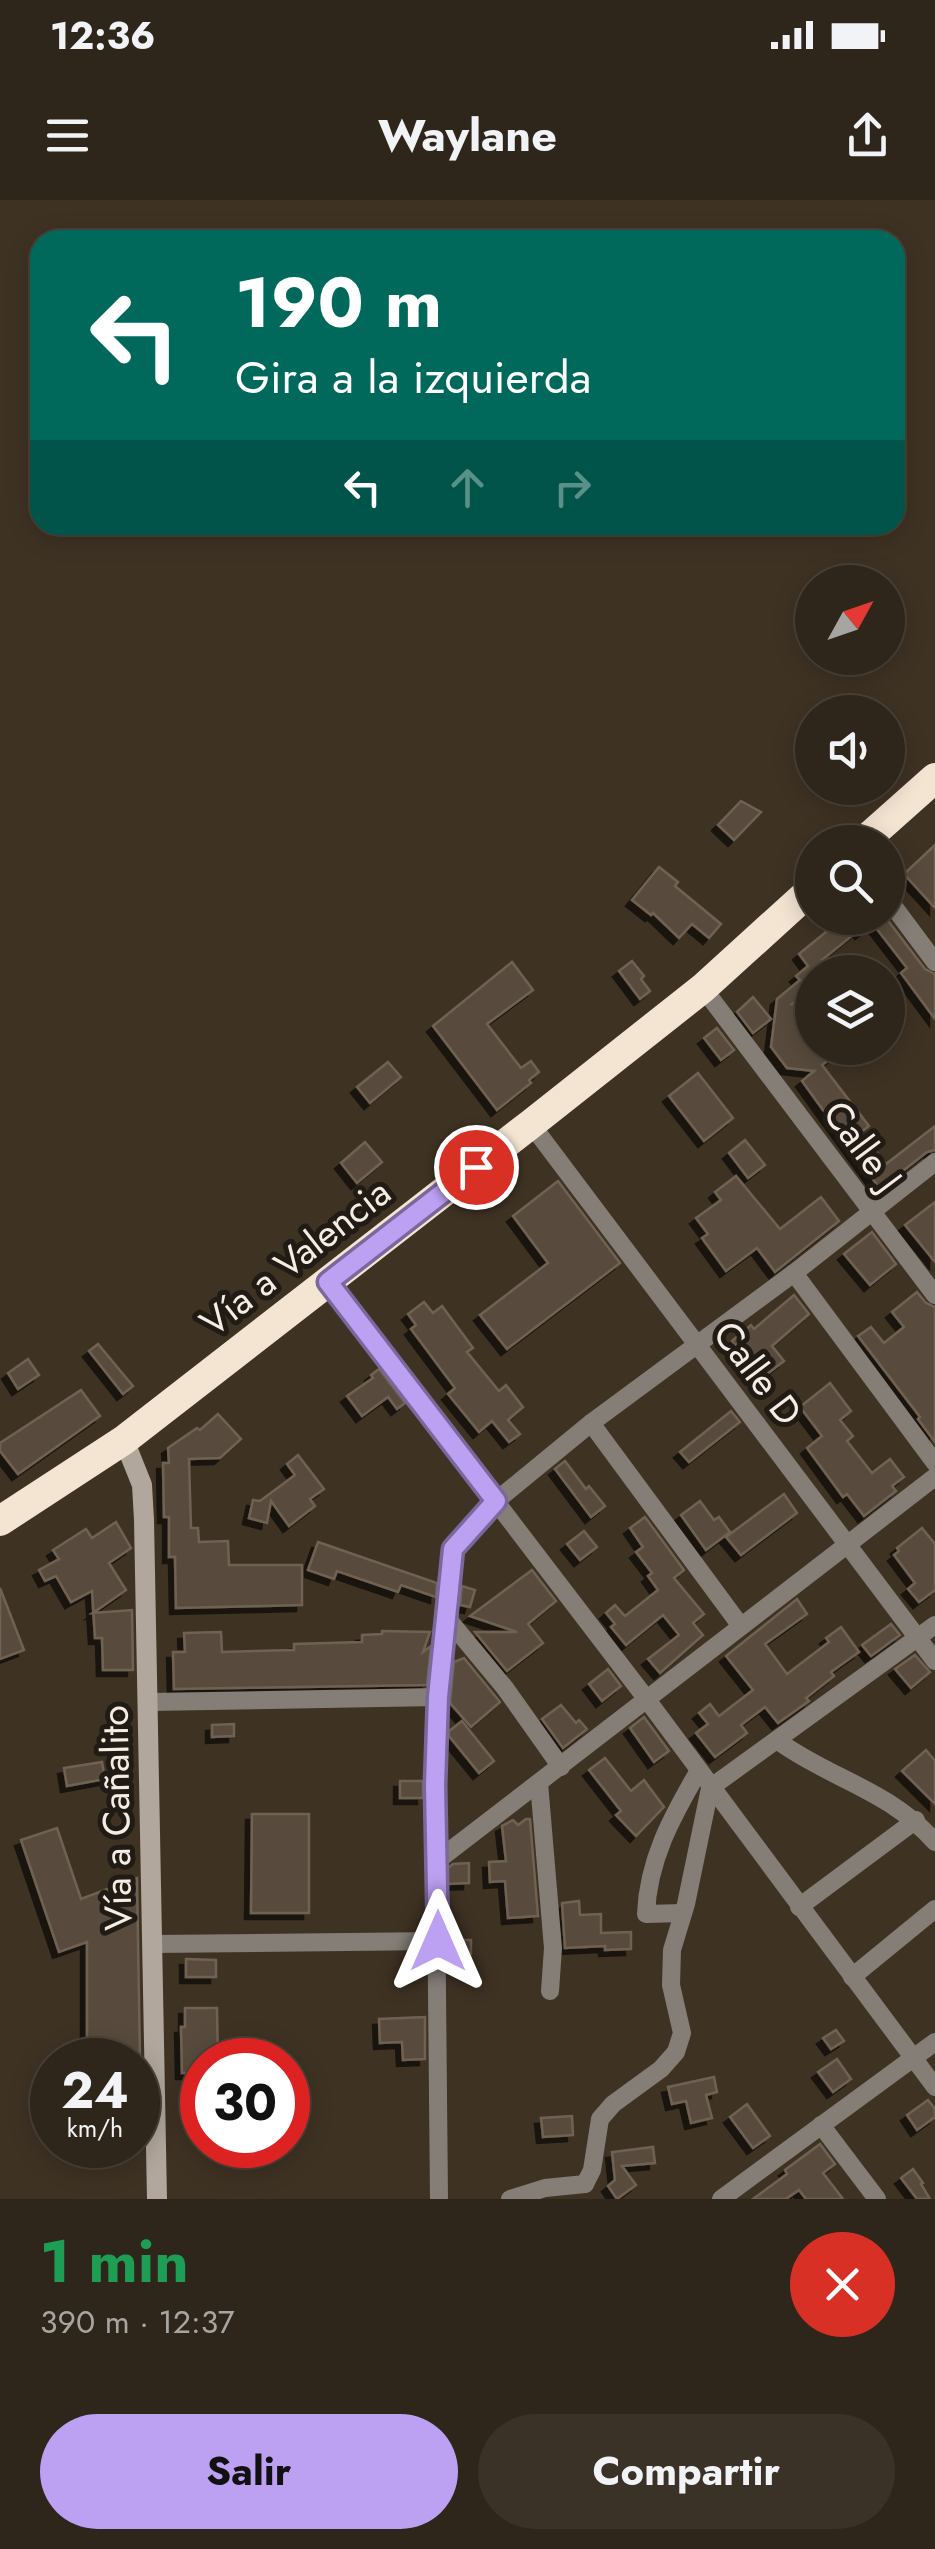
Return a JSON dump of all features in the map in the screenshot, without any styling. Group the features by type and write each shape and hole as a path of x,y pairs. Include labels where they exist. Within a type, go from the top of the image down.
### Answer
{"highway":[{"path":"883,825 935,778"},
{"name":"Vía a Valencia","path":"0,1521 124,1440 328,1282 703,988 795,904"}],"main road":[{"name":"Vía a Cañalito","path":"124,1440 142,1485 157,2199"}],"street":[{"path":"905,921 935,961"},
{"name":"Calle J","path":"703,988 935,1296"},
{"name":"Calle D","path":"531,1124 935,1661"},
{"path":"439,2199 435,1785 438,1697 453,1549 496,1501 592,1423 935,1162"},
{"path":"794,1273 935,1463"},
{"path":"328,1282 935,2086"},
{"path":"592,1423 740,1626"},
{"path":"438,1860 935,1477"},
{"path":"447,1618 505,1688 561,1767"},
{"path":"510,2199 545,2188 591,2192 600,2120 613,2104 662,2069 676,2052 682,2033 671,1985 672,1950 710,1788 935,1625"},
{"path":"149,1702 438,1697"},
{"path":"778,1740 807,1762 898,1806 935,1842"},
{"path":"683,1914 646,1914 647,1896 664,1832 698,1772"},
{"path":"540,1783 552,1948 550,1991"},
{"path":"798,1906 916,1820"},
{"path":"852,1977 935,1910"},
{"path":"153,1944 438,1941"},
{"path":"732,2196 820,2125 935,2042"},
{"path":"820,2125 877,2199"}],"building":[{"path":"741,801 761,812 734,840 718,825"},
{"path":"935,845 935,908 905,875"},
{"path":"659,867 678,882 675,886 721,924 709,938 692,924 679,938 653,913 632,900"},
{"path":"822,935 853,935 828,955 799,954"},
{"path":"882,935 899,935 925,969 935,974 935,1019 905,978 905,955 897,955"},
{"path":"632,961 650,991 640,999 619,971"},
{"path":"512,962 533,990 487,1024 521,1068 531,1061 539,1072 497,1110 433,1026"},
{"path":"795,984 795,1065 822,1065 869,1126 861,1132 886,1164 935,1126 935,1150 880,1189 802,1081 814,1071 787,1068 771,1047 777,999"},
{"path":"753,997 771,1019 753,1033 737,1012"},
{"path":"717,1028 734,1050 721,1060 704,1038"},
{"path":"388,1062 401,1077 370,1103 357,1087"},
{"path":"698,1073 733,1118 704,1141 669,1096"},
{"path":"745,1140 765,1165 748,1178 729,1153"},
{"path":"365,1142 382,1162 357,1183 341,1163"},
{"path":"736,1176 780,1229 821,1197 839,1221 775,1272 757,1248 726,1271 702,1238 708,1234 696,1218 721,1200 715,1192"},
{"path":"558,1181 620,1263 507,1349 480,1315 548,1263 513,1216"},
{"path":"935,1202 935,1262 905,1225"},
{"path":"872,1232 896,1264 870,1285 844,1254"},
{"path":"917,1292 935,1307 935,1442 858,1336 871,1327 884,1343 904,1327 892,1312"},
{"path":"794,1295 809,1314 772,1346 784,1361 762,1378 732,1341 751,1325 754,1329"},
{"path":"424,1302 433,1313 442,1306 473,1348 467,1352 499,1391 506,1385 523,1407 508,1420 520,1434 509,1442 492,1421 479,1432 448,1394 455,1388 411,1329 416,1325 408,1314"},
{"path":"98,1344 133,1386 123,1394 89,1351"},
{"path":"28,1359 39,1375 18,1389 8,1373"},
{"path":"379,1369 405,1403 397,1409 388,1397 362,1416 347,1396 373,1378 371,1375"},
{"path":"830,1383 851,1411 840,1420 853,1436 847,1441 872,1473 890,1459 904,1477 892,1486 896,1491 864,1516 847,1494 843,1497 807,1448 822,1436 800,1407"},
{"path":"81,1390 100,1416 18,1474 0,1451 0,1443"},
{"path":"731,1411 740,1422 689,1462 680,1452"},
{"path":"218,1414 241,1439 220,1458 189,1459 191,1528 198,1528 199,1542 228,1541 229,1565 302,1565 302,1605 176,1608 175,1557 169,1557 169,1517 164,1517 163,1463 169,1463 168,1448 197,1428 200,1430"},
{"path":"298,1455 324,1489 310,1499 315,1506 289,1526 271,1501 267,1523 249,1518 253,1500 260,1501 295,1475 287,1464"},
{"path":"565,1461 605,1506 591,1517 555,1469"},
{"path":"784,1494 797,1513 741,1555 726,1537"},
{"path":"700,1501 714,1520 719,1517 730,1532 706,1550 681,1515"},
{"path":"645,1517 684,1570 674,1578 704,1614 693,1623 703,1635 660,1673 648,1659 679,1635 663,1615 626,1645 611,1627 615,1624 606,1613 615,1605 625,1616 658,1590 648,1576 652,1573 636,1552 643,1547 630,1528"},
{"path":"116,1522 131,1548 109,1563 126,1590 93,1613 92,1591 71,1602 56,1576 45,1581 39,1570 59,1559 53,1550 86,1529 92,1538"},
{"path":"922,1528 935,1544 935,1590 919,1602 908,1589 915,1583 894,1555"},
{"path":"584,1531 597,1547 580,1560 567,1544"},
{"path":"318,1542 437,1583 436,1597 401,1585 398,1592 337,1571 334,1579 308,1570"},
{"path":"532,1570 556,1601 528,1624 543,1643 507,1671 475,1632 517,1632 470,1616"},
{"path":"462,1586 475,1590 470,1607 460,1605"},
{"path":"0,1588 24,1650 0,1659"},
{"path":"797,1599 807,1614 765,1644 787,1674 829,1642 826,1638 841,1627 859,1652 831,1672 834,1676 806,1698 809,1701 778,1723 765,1707 741,1725 747,1733 715,1757 696,1733 708,1724 699,1713 710,1704 719,1716 753,1690 726,1656"},
{"path":"132,1610 133,1670 103,1670 102,1638 95,1638 93,1613"},
{"path":"891,1624 900,1635 871,1656 862,1645"},
{"path":"382,1631 430,1632 423,1652 431,1646 427,1685 174,1689 173,1652 185,1652 184,1633 221,1632 222,1652 294,1650 294,1644 362,1642 362,1635"},
{"path":"915,1655 930,1672 911,1688 895,1669"},
{"path":"464,1658 500,1702 471,1727 450,1703 454,1662"},
{"path":"608,1669 621,1686 602,1701 589,1684"},
{"path":"561,1705 576,1723 579,1720 587,1729 563,1748 542,1719"},
{"path":"644,1717 669,1751 654,1762 630,1728"},
{"path":"462,1721 494,1761 479,1773 449,1736 449,1731"},
{"path":"234,1724 234,1736 212,1737 212,1725"},
{"path":"926,1750 935,1761 935,1804 902,1771"},
{"path":"605,1758 631,1791 644,1780 664,1807 636,1836 616,1815 621,1811 589,1770"},
{"path":"102,1762 105,1779 67,1786 64,1768"},
{"path":"400,1781 423,1781 423,1798 400,1798"},
{"path":"252,1814 309,1814 309,1913 251,1913"},
{"path":"530,1819 538,1916 508,1918 505,1881 490,1882 489,1862 506,1861 502,1826 513,1820 518,1825"},
{"path":"57,1828 81,1899 137,1878 140,2038 87,2038 87,1942 59,1952 21,1840"},
{"path":"469,1863 469,1883 448,1884 448,1868"},
{"path":"579,1901 580,1915 601,1914 601,1933 631,1932 631,1949 565,1948 562,1903"},
{"path":"455,1940 471,1940 471,1954 456,1954"},
{"path":"186,1959 216,1960 216,1977 186,1977"},
{"path":"185,2008 217,2008 218,2038 181,2038 181,2027 185,2027"},
{"path":"425,2017 425,2059 403,2060 402,2042 380,2043 379,2019"},
{"path":"836,2030 844,2041 831,2049 823,2038"},
{"path":"837,2059 851,2079 833,2092 818,2072"},
{"path":"714,2077 717,2092 706,2095 712,2118 691,2123 686,2101 672,2104 668,2087"},
{"path":"928,2100 935,2109 935,2117 917,2130 907,2115"},
{"path":"747,2104 770,2136 753,2148 730,2117"},
{"path":"572,2116 573,2135 543,2137 541,2118"},
{"path":"820,2144 835,2164 823,2173 843,2199 806,2199 799,2190 786,2199 753,2199 787,2174 785,2170"},
{"path":"653,2147 655,2163 622,2166 636,2185 617,2199 608,2186 615,2180 612,2152"},
{"path":"913,2169 930,2199 917,2199 901,2178"}],"route":[{"path":"438,1941 438,1697 453,1549 496,1501 328,1282 476,1167"}]}
